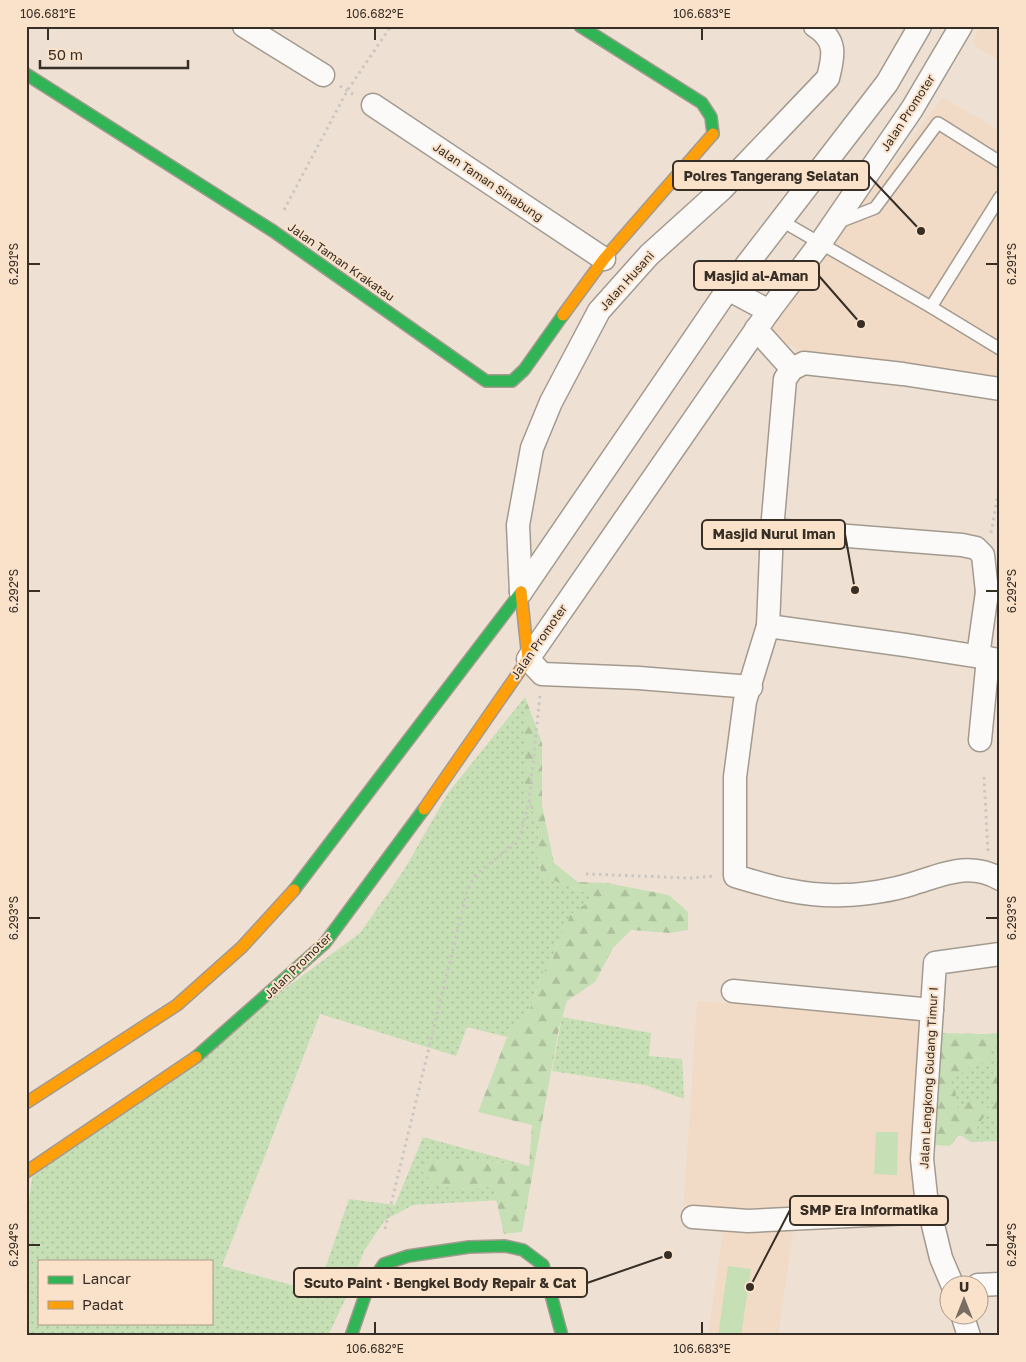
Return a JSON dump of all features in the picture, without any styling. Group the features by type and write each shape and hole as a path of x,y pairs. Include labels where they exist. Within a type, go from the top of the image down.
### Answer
{"street":[{"path":"244,26 323,75"},
{"name":"Jalan Taman Krakatau","path":"26,74 273,231 486,382 512,380 524,370 604,259 713,134 709,109 702,103 580,26"},
{"name":"Jalan Husani","path":"535,666 521,592 518,525 532,448 551,402 599,311 649,255 722,189 828,78 833,59 832,44 826,34 815,26"},
{"path":"26,1103 178,1005 242,947 285,902 521,592 728,289 887,83 920,26"},
{"name":"Jalan Promoter","path":"26,1172 191,1062 325,943 535,666 762,320 819,244 912,109 961,26"},
{"name":"Jalan Taman Sinabung","path":"373,105 604,259"},
{"path":"728,289 762,320 792,369"},
{"path":"995,876 951,871 910,885 844,896 786,891 735,876 735,777 745,701 751,687 768,626 772,530 785,379 792,369 804,363 903,374 1000,390"},
{"path":"772,530 962,545 976,548 983,555 993,592 980,740"},
{"path":"768,626 988,658"},
{"path":"535,666 640,678 751,687"},
{"name":"Jalan Lengkong Gudang Timur I","path":"948,1274 941,1258 930,1212 922,1159 935,962 1000,954"},
{"path":"733,991 932,1010"},
{"path":"693,1217 748,1221 930,1212"},
{"path":"351,1336 372,1278 384,1264 403,1256 504,1245 526,1250 536,1256 543,1265 562,1336"},
{"path":"965,1324 969,1336"}],"lane":[{"path":"833,224 875,208 938,123 1000,162"},
{"path":"932,307 1000,197"},
{"path":"780,220 932,307 1000,349"}],"path":[{"path":"273,231 348,91 391,26"},
{"path":"323,75 373,105"},
{"path":"983,555 992,533 1000,483"},
{"path":"385,1229 467,891 476,874 518,842 524,824 529,803 535,666"},
{"path":"984,777 995,876"},
{"path":"586,874 689,878 735,876"}],"shaded area":[{"path":"979,26 1000,26 1000,62 973,44"},
{"path":"943,97 1000,131 1000,386 807,355 766,331"},
{"path":"697,1001 922,1017 915,1209 683,1216"},
{"path":"725,1216 794,1226 778,1336 708,1336"}],"green space":[{"path":"525,697 525,793 539,826 537,854 542,876 596,897 560,937 553,958 541,976 529,1012 507,1037 467,1027 456,1056 320,1014 222,1266 317,1292 349,1199 395,1205 423,1137 529,1166 466,1159 437,1159 458,1190 493,1186 518,1199 413,1205 385,1220 364,1251 349,1291 328,1336 26,1336 26,1224 32,1177 360,933 404,870 448,793"},
{"path":"525,697 542,743 542,805 554,863 578,882 607,883 669,895 688,912 688,930 670,933 631,930 613,948 595,982 567,1001 559,1028 522,1232 504,1234 493,1186 458,1190 433,1184 419,1168 437,1159 466,1159 529,1166 532,1125 478,1112 507,1037 529,1012 541,976 553,958 571,914 596,897 542,876 537,854 539,826 525,793"},
{"path":"562,1017 651,1033 649,1056 682,1059 684,1099 645,1085 552,1071"},
{"path":"937,1033 985,1034 994,1038 994,1046 986,1063 969,1065 967,1072 950,1075 949,1078 955,1089 958,1110 961,1110 966,1101 974,1099 987,1108 992,1107 994,1104 990,1098 989,1090 993,1078 993,1066 1000,1056 1000,1120 991,1115 984,1117 978,1125 974,1141 971,1142 962,1136 958,1136 950,1146 936,1145 934,1141"},
{"path":"1000,1033 1000,1141 971,1142 953,1114 945,1070 983,1052 985,1034"},
{"path":"876,1132 898,1132 897,1175 874,1174"},
{"path":"728,1266 751,1269 741,1336 718,1336"}],"traffic: fast":[{"path":"580,26 702,103 711,117 713,134"},
{"path":"26,74 273,231 486,381 512,381 524,370 563,315"},
{"path":"294,890 521,592"},
{"path":"196,1057 325,943 424,809"},
{"path":"351,1336 368,1287 384,1264 408,1256 469,1247 505,1246 523,1250 543,1265 562,1336"}],"traffic: slow":[{"path":"563,315 604,259 713,134"},
{"path":"424,809 528,659 521,592"},
{"path":"26,1103 177,1005 242,947 294,890"},
{"path":"26,1172 196,1057"}],"place":[{"name":"Polres Tangerang Selatan","path":"921,231"},
{"name":"Masjid al-Aman","path":"861,324"},
{"name":"Masjid Nurul Iman","path":"855,590"},
{"name":"Scuto Paint · Bengkel Body Repair & Cat","path":"668,1255"},
{"name":"SMP Era Informatika","path":"750,1287"}]}
